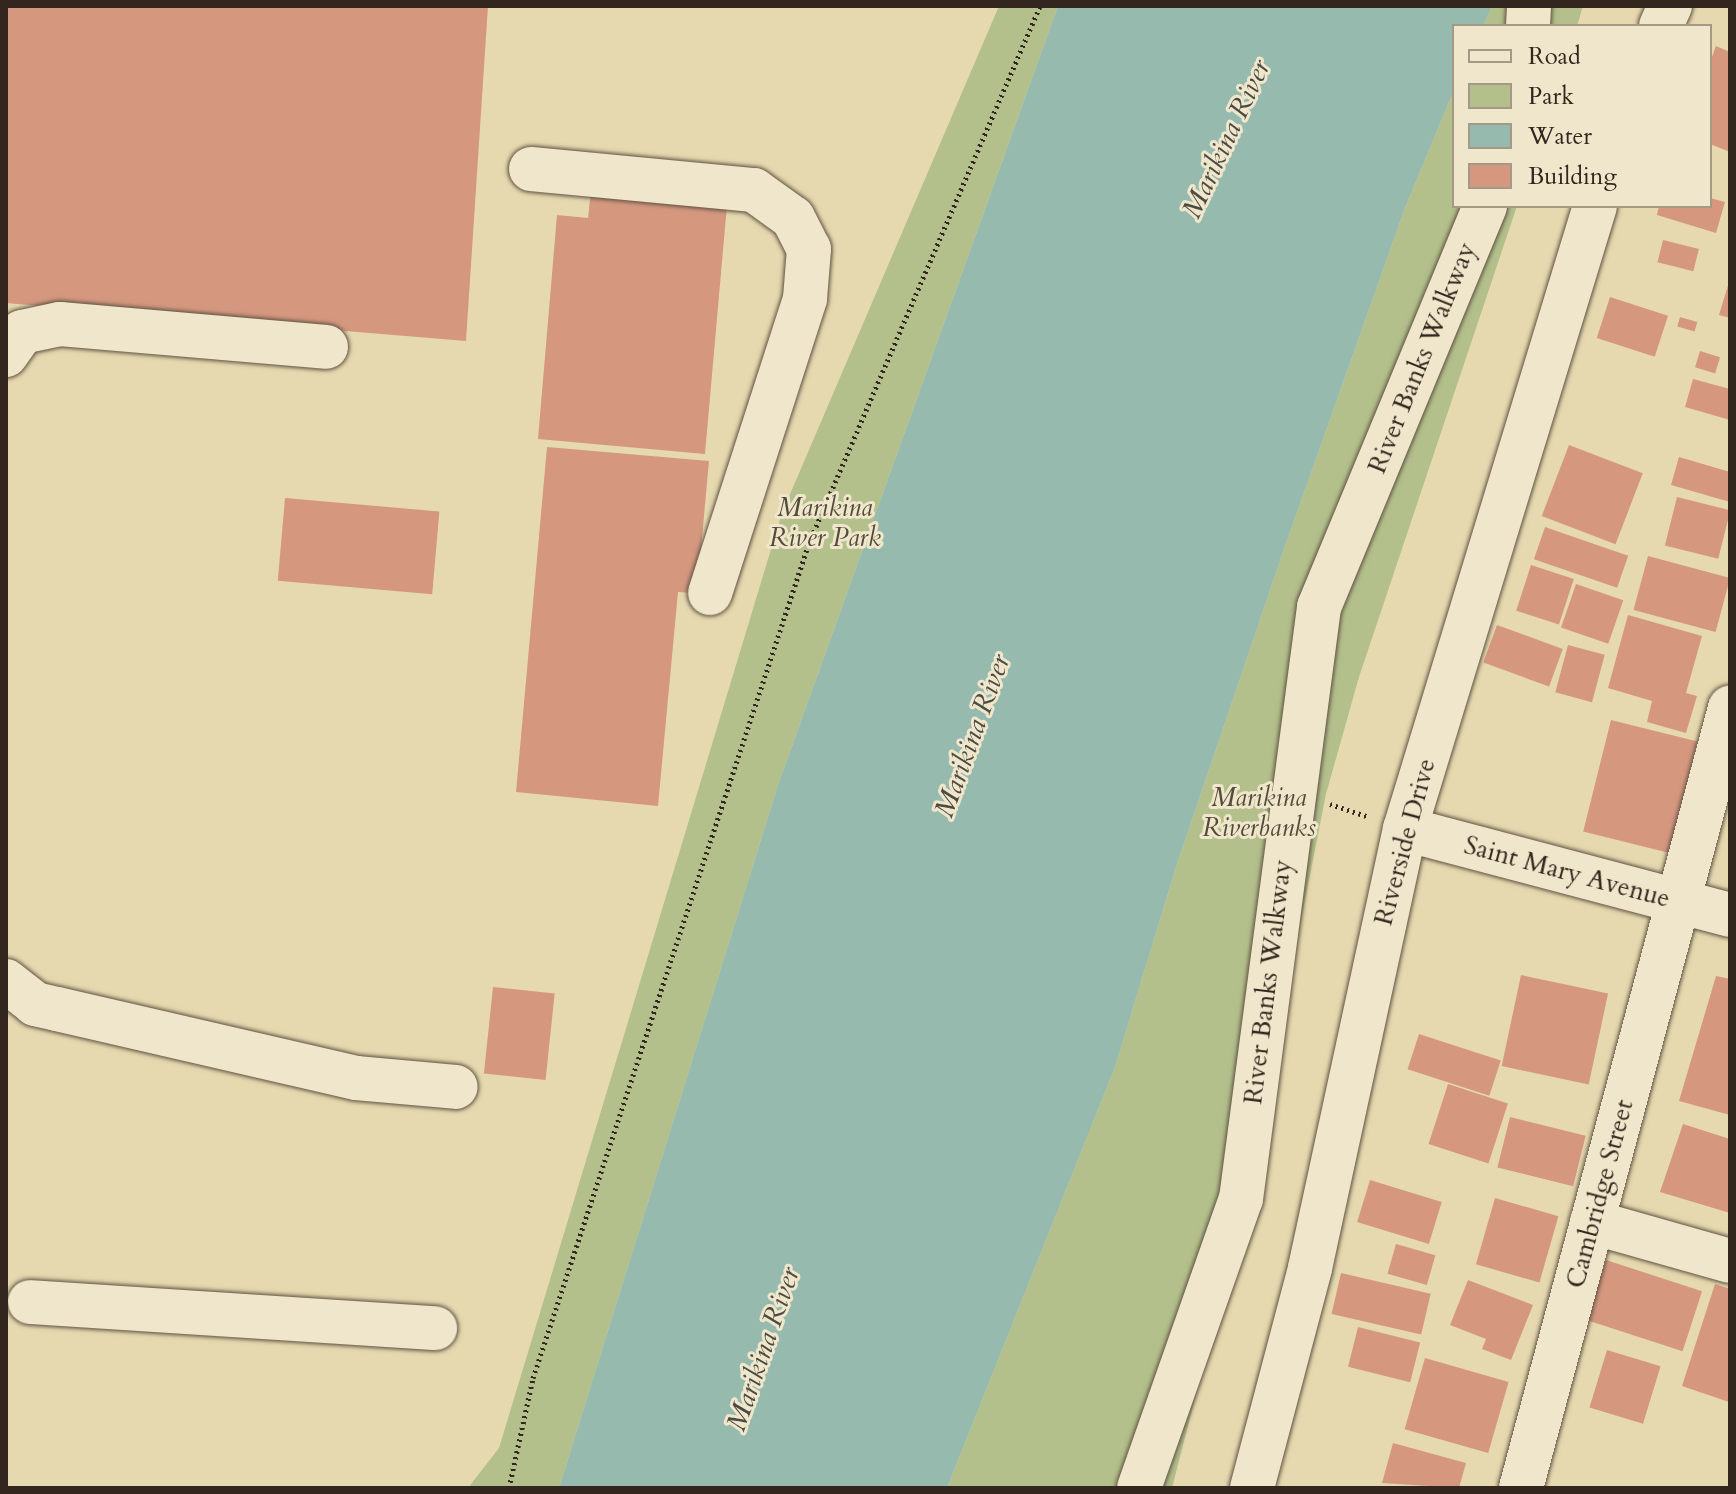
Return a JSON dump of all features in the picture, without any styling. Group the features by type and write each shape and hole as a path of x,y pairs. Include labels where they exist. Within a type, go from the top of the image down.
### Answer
{"street":[{"path":"531,169 754,190 793,218 809,249 805,299 710,593"},
{"name":"River Banks Walkway","path":"1139,1488 1241,1199 1319,607 1484,208"},
{"name":"Riverside Drive","path":"1252,1488 1310,1268 1405,829 1594,208"},
{"path":"6,355 22,332 60,324 326,347"},
{"name":"Cambridge Street","path":"1521,1488 1676,900 1730,708"},
{"name":"Saint Mary Avenue","path":"1405,829 1730,915"},
{"path":"6,981 35,1004 356,1078 456,1087"},
{"path":"1592,1222 1730,1261"},
{"path":"30,1302 435,1328"}],"path":[{"path":"509,1488 533,1378 809,543 1040,6"},
{"path":"1293,793 1405,829"}],"green space":[{"name":"Marikina River Park","path":"999,6 1058,6 778,785 559,1488 468,1488 499,1448 782,513"},
{"path":"1492,6 1583,6 1578,24 1484,24"},
{"name":"Marikina Riverbanks","path":"1452,95 1452,208 1516,208 1359,677 1326,794 1245,1205 1172,1488 947,1488 1115,1067 1177,864 1405,208"}],"water":[{"name":"Marikina River","path":"1058,6 1492,6 1484,24 1452,24 1452,95 1405,208 1283,552 1177,864 1115,1067 947,1488 559,1488 778,785"}],"building":[{"path":"6,6 488,6 466,341 6,303"},
{"path":"1716,46 1730,52 1730,152 1712,145 1712,57"},
{"path":"592,182 728,194 705,454 538,439 557,215 588,218"},
{"path":"1712,199 1725,202 1716,233 1657,215 1659,208 1712,208"},
{"path":"1663,240 1699,249 1693,271 1657,262"},
{"path":"1730,283 1730,318 1719,315"},
{"path":"1610,297 1668,316 1655,357 1597,338"},
{"path":"1680,317 1697,322 1695,332 1677,327"},
{"path":"1700,351 1720,357 1715,373 1695,367"},
{"path":"1693,379 1730,389 1730,420 1685,407"},
{"path":"1569,445 1643,473 1616,544 1542,516"},
{"path":"547,447 709,461 697,593 678,592 658,806 516,792"},
{"path":"1679,457 1730,472 1730,502 1671,485"},
{"path":"1677,497 1730,510 1718,559 1665,546"},
{"path":"285,498 439,512 432,594 278,581"},
{"path":"1545,527 1628,556 1617,588 1534,559"},
{"path":"1648,556 1730,578 1716,632 1634,610"},
{"path":"1531,565 1574,579 1559,625 1516,611"},
{"path":"1576,584 1623,600 1608,644 1561,627"},
{"path":"1628,615 1702,636 1686,693 1697,696 1686,733 1647,722 1652,701 1608,688"},
{"path":"1497,625 1563,649 1549,687 1483,663"},
{"path":"1568,645 1605,655 1592,702 1555,692"},
{"path":"1611,720 1697,742 1670,853 1583,832"},
{"path":"1521,975 1608,994 1589,1084 1502,1066"},
{"path":"1716,976 1730,979 1730,1115 1679,1101"},
{"path":"493,987 555,993 546,1080 484,1074"},
{"path":"1419,1034 1501,1061 1489,1096 1408,1069"},
{"path":"1448,1084 1508,1103 1488,1163 1429,1144"},
{"path":"1510,1117 1586,1136 1573,1186 1497,1167"},
{"path":"1683,1124 1730,1139 1730,1213 1660,1192"},
{"path":"1370,1180 1442,1202 1429,1244 1357,1222"},
{"path":"1495,1198 1558,1216 1539,1283 1476,1264"},
{"path":"1396,1244 1435,1255 1427,1285 1387,1274"},
{"path":"1606,1260 1702,1291 1683,1351 1587,1320"},
{"path":"1341,1273 1431,1294 1421,1335 1332,1314"},
{"path":"1468,1280 1533,1305 1511,1360 1482,1349 1486,1339 1450,1325"},
{"path":"1715,1284 1730,1289 1729,1402 1682,1386"},
{"path":"1358,1327 1420,1342 1410,1382 1348,1367"},
{"path":"1607,1350 1661,1366 1643,1424 1589,1407"},
{"path":"1425,1358 1509,1382 1488,1453 1405,1429"},
{"path":"1393,1443 1466,1463 1459,1488 1382,1483"}]}
